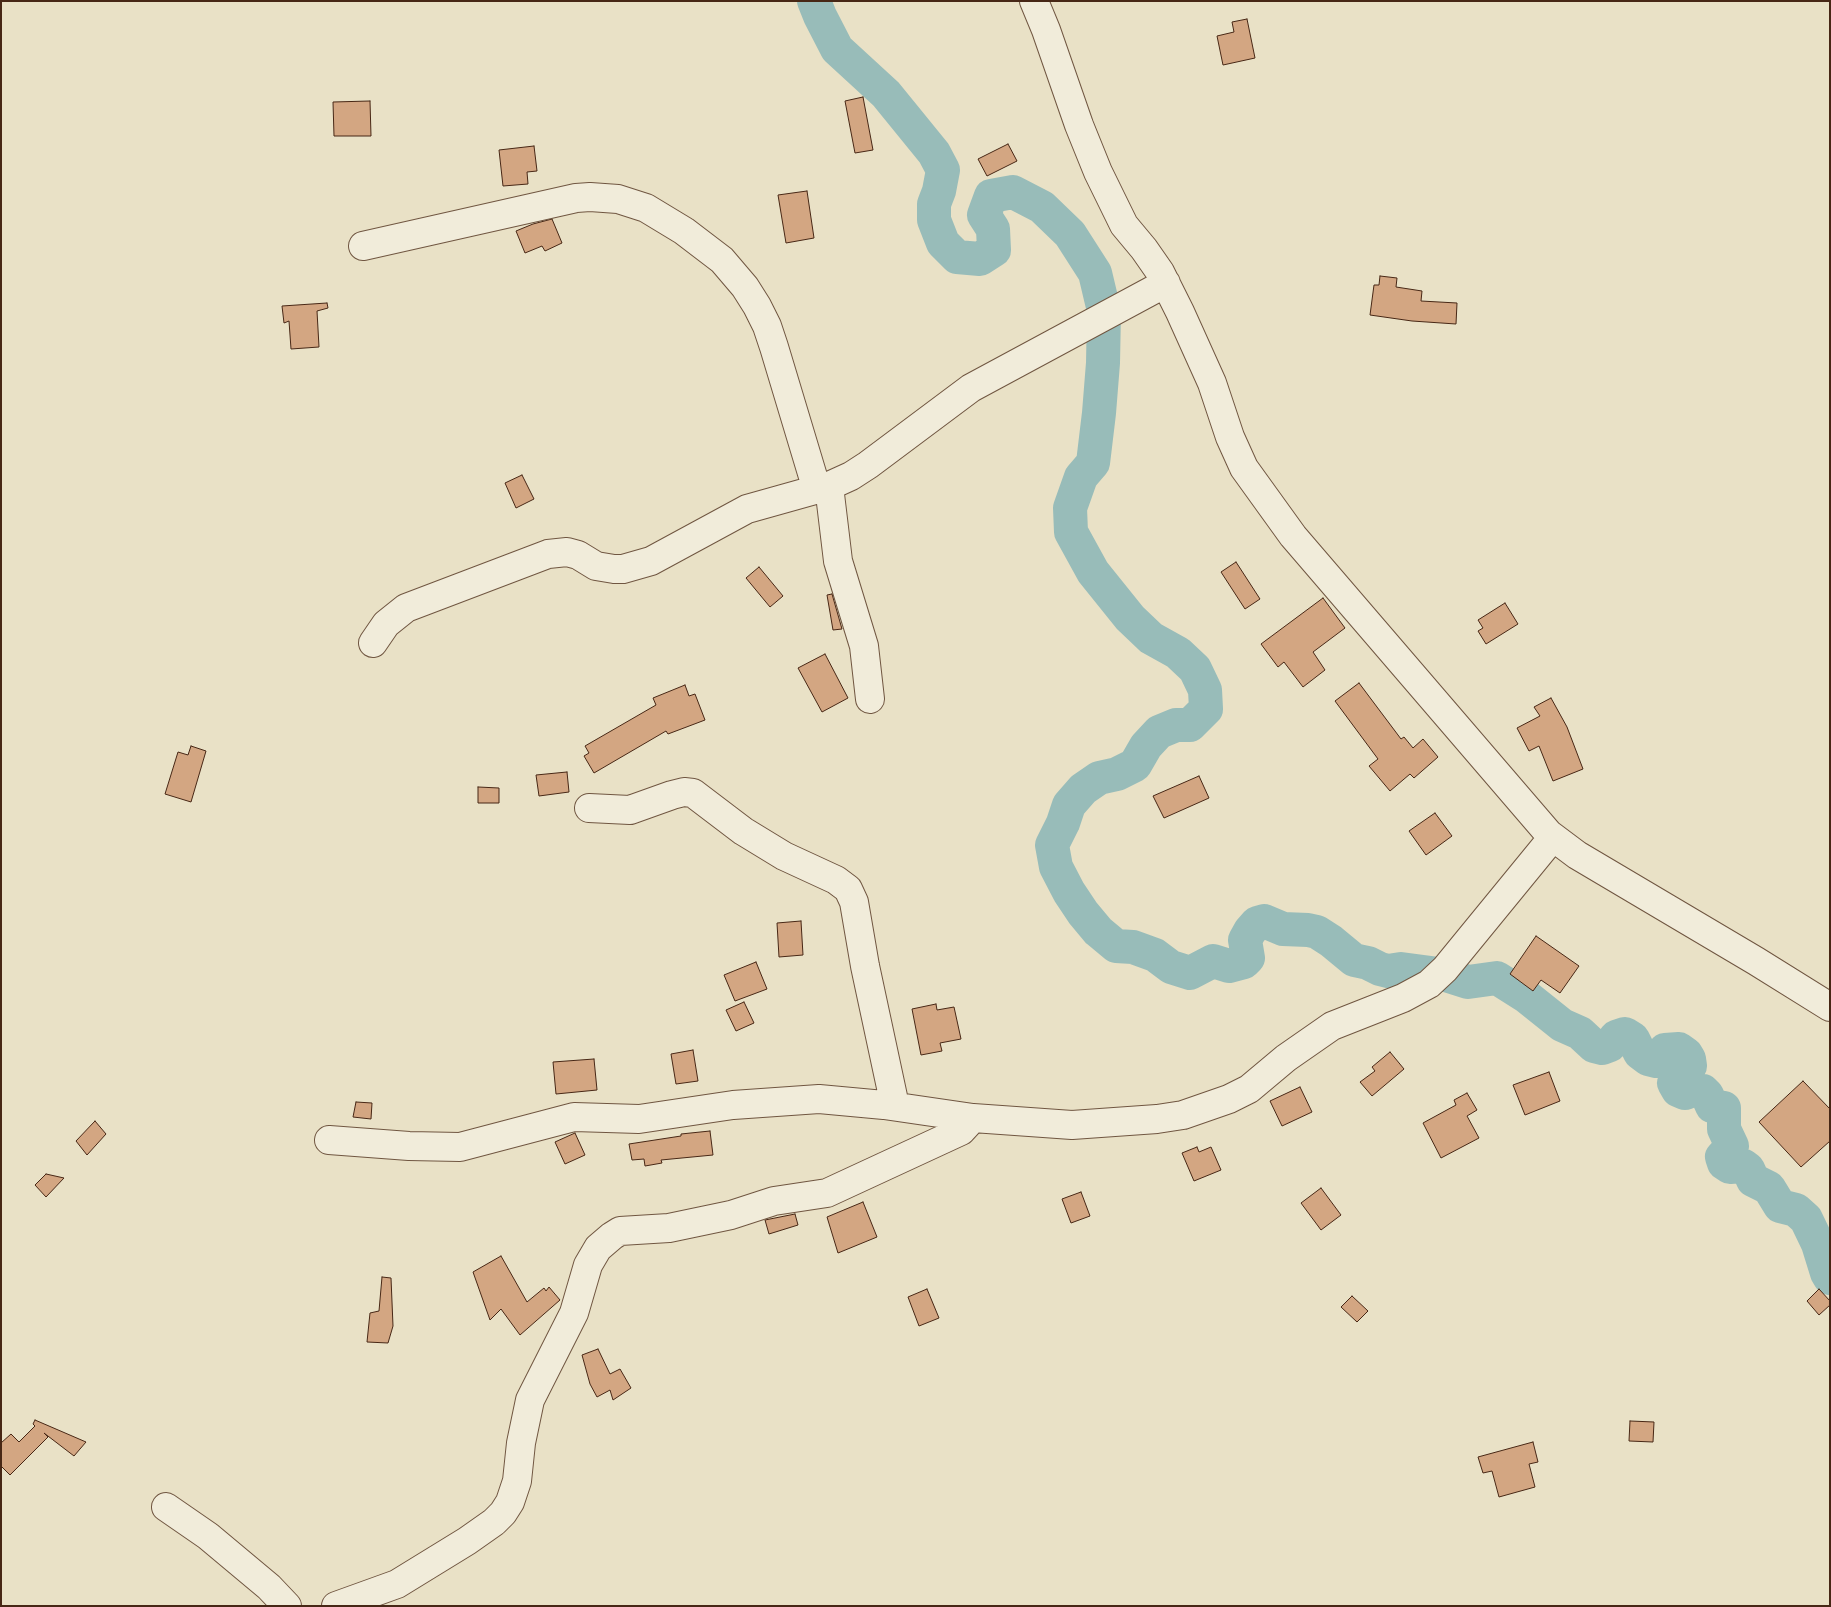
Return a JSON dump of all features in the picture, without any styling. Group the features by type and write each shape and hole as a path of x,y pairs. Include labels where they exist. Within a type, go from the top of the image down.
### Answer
{"street":[{"path":"1034,1 1098,172 1124,225 1144,249 1166,283 1212,383 1230,437 1244,468 1293,536 1522,804 1553,837 1577,855 1830,1007"},
{"path":"363,246 576,198 604,197 618,199 646,208 684,232 722,260 734,273 757,306 767,326 823,488 838,561 864,646 870,699"},
{"path":"373,643 386,624 406,608 548,554 567,552 578,555 596,566 614,569 651,561 747,510 823,488 851,476 971,388 1166,283"},
{"path":"589,808 630,810 672,795 684,792 693,793 736,826 784,856 836,880 848,889 854,902 865,966 895,1106"},
{"path":"329,1140 409,1146 460,1147 574,1117 639,1119 733,1105 818,1099 895,1106 973,1118 1072,1125 1157,1119 1183,1115 1208,1107 1249,1089 1286,1058 1332,1026 1403,998 1437,976 1553,837"},
{"path":"336,1606 397,1584 467,1541 494,1522 503,1513 512,1497 517,1480 521,1443 530,1400 574,1313 588,1264 604,1241 620,1232 669,1228 731,1214 774,1201 827,1192 961,1131 973,1118"},
{"path":"166,1507 208,1536 269,1587 287,1606"}],"building":[{"path":"1247,19 1255,58 1223,65 1217,36 1234,32 1232,22"},
{"path":"863,97 873,150 855,153 845,101"},
{"path":"370,101 371,136 334,136 333,102"},
{"path":"1008,144 1017,161 987,176 978,159"},
{"path":"534,146 537,171 527,172 528,184 503,186 499,150"},
{"path":"807,191 814,238 786,243 778,195"},
{"path":"552,219 562,243 545,251 542,246 525,253 516,231"},
{"path":"1380,276 1397,278 1396,287 1422,291 1421,301 1457,303 1456,324 1412,321 1370,315 1374,285 1379,285"},
{"path":"327,303 328,308 317,311 319,347 291,349 289,321 284,323 282,306"},
{"path":"522,475 534,499 516,508 505,483"},
{"path":"1236,562 1260,599 1245,609 1221,572"},
{"path":"759,567 783,596 770,607 746,578"},
{"path":"832,594 842,629 833,630 827,595"},
{"path":"1323,598 1345,628 1313,652 1325,670 1303,687 1284,662 1278,667 1261,644"},
{"path":"1505,603 1518,624 1486,644 1478,631 1483,628 1478,620"},
{"path":"825,654 848,698 822,712 798,668"},
{"path":"1359,683 1401,739 1404,737 1413,748 1423,739 1438,757 1414,778 1410,774 1390,791 1369,766 1378,759 1335,701"},
{"path":"685,685 689,696 695,694 705,720 668,734 666,731 594,773 584,756 589,753 585,746 656,705 653,698"},
{"path":"1551,698 1567,727 1583,769 1553,781 1539,746 1529,751 1517,728 1540,716 1534,707"},
{"path":"191,746 206,751 191,802 165,794 178,752 188,755"},
{"path":"567,772 569,792 539,796 536,775"},
{"path":"1199,776 1209,798 1164,818 1153,796"},
{"path":"478,787 499,788 499,803 478,803"},
{"path":"1435,813 1452,836 1426,855 1409,831"},
{"path":"801,921 803,955 779,957 777,923"},
{"path":"1536,936 1579,966 1560,993 1541,980 1533,991 1510,974"},
{"path":"756,962 767,989 735,1001 724,975"},
{"path":"744,1002 754,1023 736,1031 726,1010"},
{"path":"936,1004 937,1010 954,1007 961,1039 940,1043 942,1051 921,1055 912,1009"},
{"path":"693,1050 698,1081 676,1084 671,1054"},
{"path":"1390,1052 1404,1069 1372,1096 1360,1082 1375,1071 1372,1067"},
{"path":"594,1059 597,1090 556,1094 553,1062"},
{"path":"1549,1072 1560,1101 1525,1115 1513,1085"},
{"path":"1803,1081 1830,1109 1830,1141 1801,1167 1759,1122"},
{"path":"1300,1087 1312,1112 1282,1126 1270,1101"},
{"path":"1467,1093 1477,1110 1467,1116 1479,1138 1441,1158 1423,1123 1456,1105 1454,1100"},
{"path":"356,1102 372,1103 371,1119 353,1117"},
{"path":"95,1121 106,1134 87,1155 76,1141"},
{"path":"710,1131 713,1155 661,1160 662,1163 645,1166 644,1159 632,1160 629,1144 681,1136 681,1134"},
{"path":"575,1133 585,1155 565,1164 555,1142"},
{"path":"1197,1147 1199,1152 1211,1147 1221,1170 1194,1181 1182,1153"},
{"path":"46,1174 64,1178 46,1197 35,1185"},
{"path":"1321,1188 1341,1215 1321,1230 1301,1203"},
{"path":"1081,1192 1090,1216 1071,1223 1062,1199"},
{"path":"863,1202 877,1237 838,1253 827,1217"},
{"path":"795,1214 798,1225 769,1234 765,1220"},
{"path":"501,1256 527,1302 544,1288 546,1291 549,1287 560,1300 520,1335 501,1309 490,1320 473,1272"},
{"path":"382,1277 391,1278 393,1326 388,1343 367,1342 370,1313 379,1311"},
{"path":"927,1289 939,1318 919,1326 908,1297"},
{"path":"1819,1289 1830,1301 1830,1305 1819,1315 1807,1301"},
{"path":"1352,1296 1368,1311 1357,1322 1341,1307"},
{"path":"598,1349 610,1374 620,1369 631,1388 613,1400 610,1390 597,1397 590,1384 582,1355"},
{"path":"35,1420 86,1442 74,1456 44,1433 48,1437 10,1475 1,1466 1,1443 11,1434 19,1442 35,1426 33,1424"},
{"path":"1630,1421 1654,1422 1653,1442 1629,1441"},
{"path":"1533,1442 1538,1462 1529,1464 1535,1487 1499,1497 1492,1471 1483,1473 1478,1457"}],"waterway":[{"path":"814,1 837,49 886,94 934,153 943,170 939,191 934,204 934,220 943,243 957,257 980,259 994,250 993,229 984,215 991,196 1013,192 1042,207 1070,234 1095,273 1104,311 1103,363 1099,413 1093,463 1081,477 1070,508 1071,532 1093,572 1130,618 1151,638 1178,653 1195,669 1205,690 1206,709 1190,725 1176,725 1159,732 1146,746 1135,765 1117,774 1099,778 1083,789 1069,805 1063,823 1052,845 1056,867 1083,913 1098,931 1116,946 1133,947 1155,955 1171,967 1190,973 1213,961 1229,966 1244,962 1248,958 1245,940 1257,923 1264,921 1283,929 1317,932 1354,960 1388,971 1401,969 1446,975 1468,982 1497,978 1527,997 1562,1025 1580,1033 1594,1046 1602,1048 1610,1045 1616,1037 1625,1034 1633,1039 1640,1053 1648,1059 1656,1061 1665,1050 1679,1049 1686,1054 1690,1066 1686,1072 1677,1077 1674,1083 1678,1090 1685,1093 1692,1090 1703,1091 1712,1106 1724,1108 1724,1129 1732,1146 1722,1157 1724,1163 1730,1167 1744,1166 1748,1169 1753,1180 1769,1188 1780,1206 1796,1210 1806,1219 1818,1244 1830,1278"}]}
